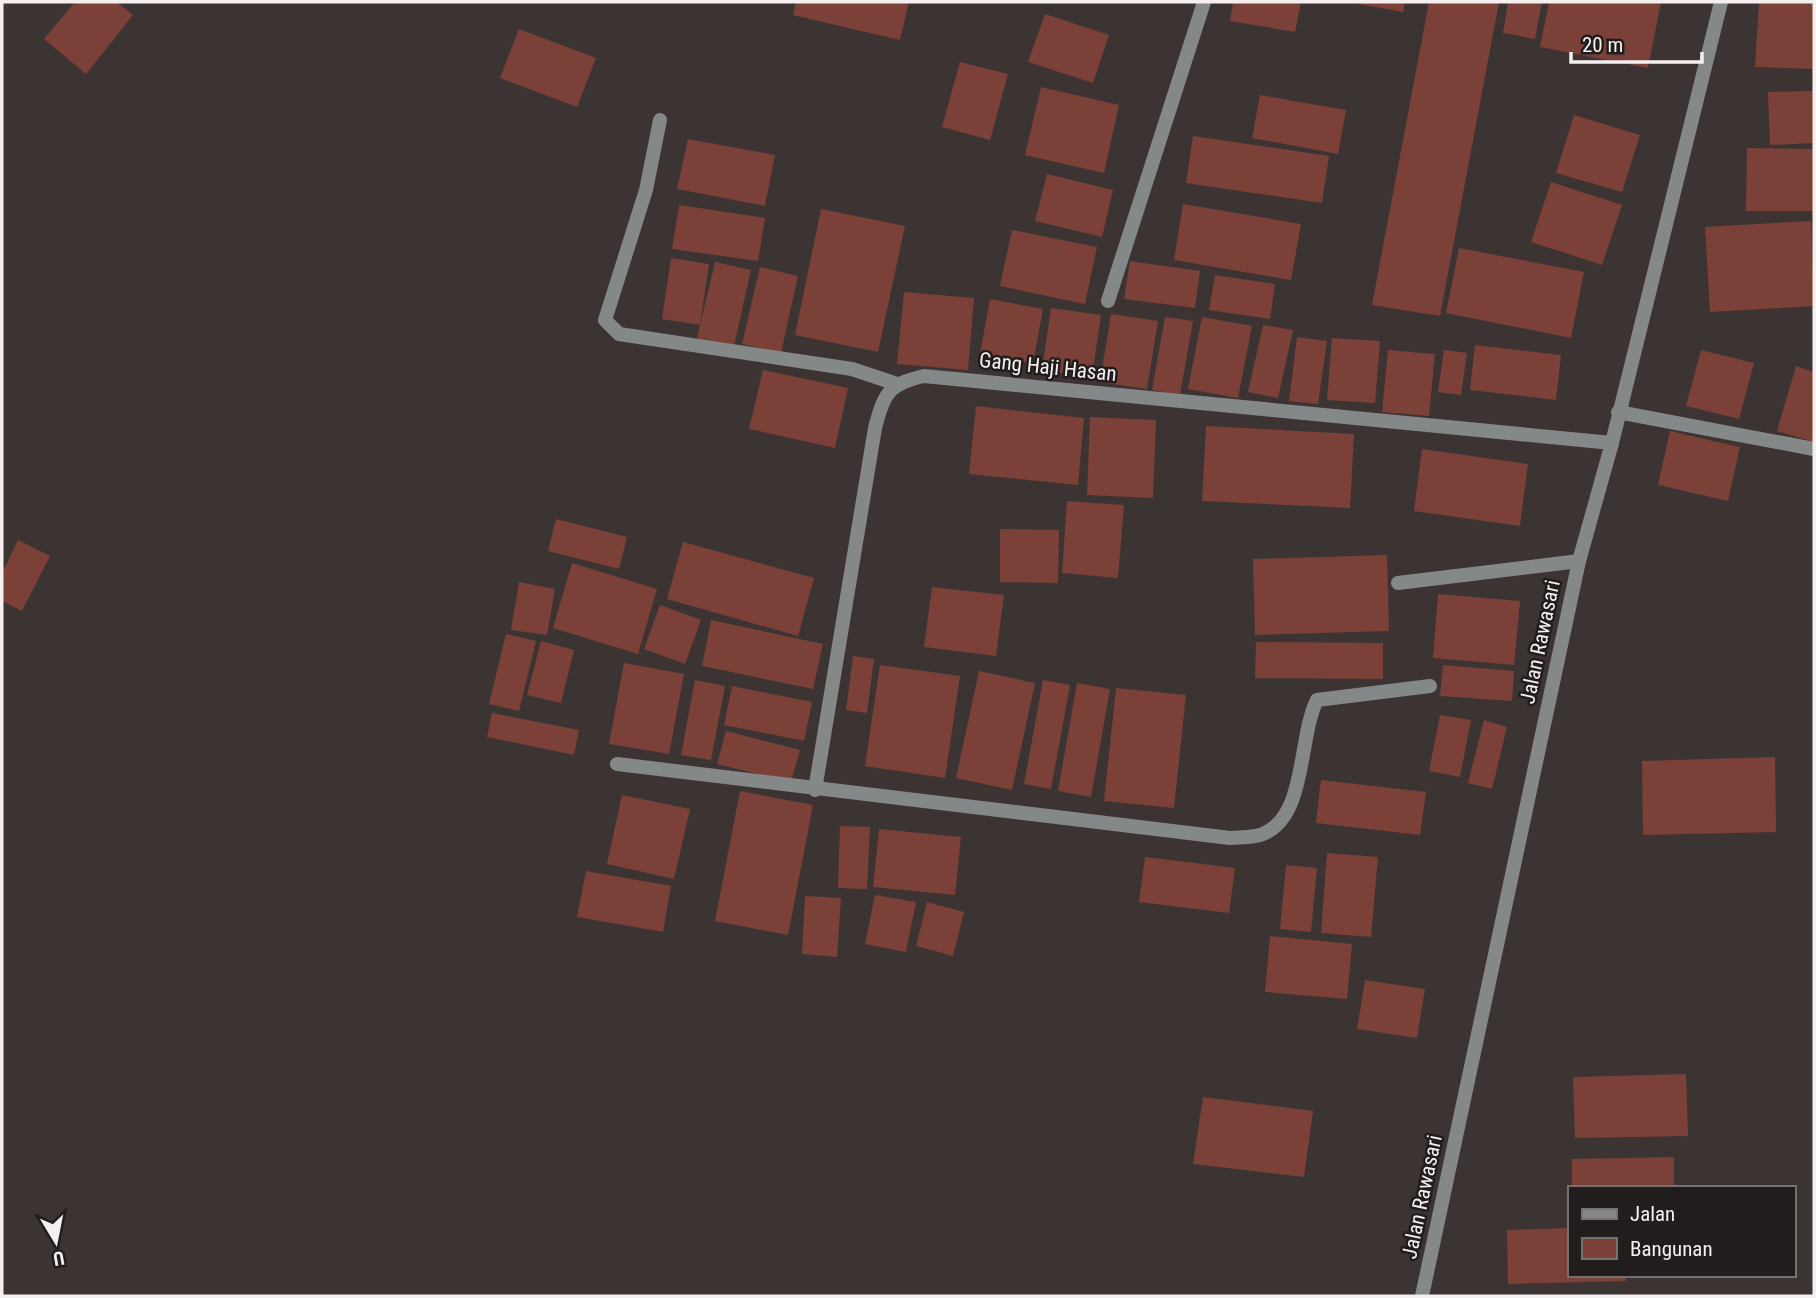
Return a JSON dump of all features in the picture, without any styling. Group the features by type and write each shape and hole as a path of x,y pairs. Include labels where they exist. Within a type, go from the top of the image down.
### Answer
{"street":[{"path":"1108,301 1203,2"},
{"name":"Jalan Rawasari","path":"1422,1296 1579,562 1612,443 1721,2"},
{"path":"660,120 646,190 606,320 618,334 852,369 897,384"},
{"name":"Gang Haji Hasan","path":"897,384 924,376 1612,443"},
{"path":"815,790 875,428 881,404 889,390 897,384"},
{"path":"1618,412 1814,449"},
{"path":"1398,583 1579,562"},
{"path":"617,764 1230,838 1262,834 1285,816 1293,800 1307,719 1317,700 1430,685"}],"building":[{"path":"75,2 117,2 133,15 86,74 44,39"},
{"path":"796,2 909,2 900,40 793,15"},
{"path":"1233,2 1301,2 1295,32 1230,21"},
{"path":"1348,2 1405,2 1403,12"},
{"path":"1429,2 1499,2 1440,316 1372,305"},
{"path":"1508,2 1542,2 1535,39 1503,33"},
{"path":"1549,2 1661,2 1648,68 1540,47"},
{"path":"1759,2 1814,2 1814,69 1755,67"},
{"path":"1045,14 1109,35 1093,83 1028,62"},
{"path":"519,29 596,58 577,107 500,78"},
{"path":"960,62 1008,74 990,140 942,127"},
{"path":"1041,87 1119,105 1104,173 1025,155"},
{"path":"1814,91 1814,143 1770,145 1768,92"},
{"path":"1260,95 1346,110 1338,154 1252,138"},
{"path":"1574,115 1640,135 1622,192 1556,173"},
{"path":"1193,136 1329,156 1322,203 1186,183"},
{"path":"688,139 775,155 765,206 677,189"},
{"path":"1747,148 1814,149 1814,211 1746,211"},
{"path":"1047,174 1113,190 1102,237 1035,221"},
{"path":"1551,182 1622,205 1602,265 1531,242"},
{"path":"1183,204 1301,224 1291,280 1174,260"},
{"path":"679,205 765,218 758,261 672,249"},
{"path":"821,209 905,226 878,352 795,335"},
{"path":"1811,221 1814,306 1710,312 1705,227"},
{"path":"1012,230 1097,247 1085,304 1000,286"},
{"path":"1459,248 1584,272 1571,338 1446,313"},
{"path":"671,258 709,264 700,325 662,319"},
{"path":"1130,261 1200,271 1195,308 1124,299"},
{"path":"715,262 751,270 734,346 697,338"},
{"path":"760,267 798,276 781,353 742,344"},
{"path":"1215,275 1275,284 1270,319 1209,310"},
{"path":"904,292 974,298 968,370 897,364"},
{"path":"990,299 1043,309 1033,363 980,354"},
{"path":"1051,308 1101,315 1092,377 1042,370"},
{"path":"1111,314 1158,321 1147,389 1100,382"},
{"path":"1165,317 1193,321 1180,395 1152,390"},
{"path":"1202,317 1252,326 1238,398 1188,389"},
{"path":"1263,325 1293,330 1278,398 1248,392"},
{"path":"1297,337 1327,341 1318,404 1289,401"},
{"path":"1332,338 1380,341 1375,403 1327,400"},
{"path":"1475,345 1561,355 1556,400 1470,390"},
{"path":"1388,350 1435,354 1429,416 1382,412"},
{"path":"1444,350 1467,353 1461,395 1438,392"},
{"path":"1701,350 1754,363 1739,419 1686,406"},
{"path":"1796,366 1814,372 1814,442 1777,431"},
{"path":"763,370 848,388 835,448 749,429"},
{"path":"976,406 1084,418 1078,485 969,474"},
{"path":"1090,417 1156,420 1153,498 1087,495"},
{"path":"1206,426 1354,434 1350,508 1202,501"},
{"path":"1670,431 1740,447 1728,501 1658,485"},
{"path":"1422,449 1528,464 1520,526 1414,511"},
{"path":"1067,501 1124,505 1118,578 1062,573"},
{"path":"556,519 627,537 619,569 548,551"},
{"path":"1000,529 1059,530 1058,583 1000,582"},
{"path":"18,540 50,556 22,611 2,601 2,573"},
{"path":"683,542 814,578 798,636 667,599"},
{"path":"1387,555 1389,631 1255,635 1253,559"},
{"path":"572,563 657,589 638,654 553,628"},
{"path":"519,582 555,589 547,635 511,630"},
{"path":"932,587 1004,595 996,656 924,647"},
{"path":"1438,594 1520,601 1514,665 1433,658"},
{"path":"660,605 701,620 685,664 644,649"},
{"path":"711,620 823,644 813,689 702,666"},
{"path":"506,634 536,641 519,711 489,704"},
{"path":"541,641 574,650 561,703 527,695"},
{"path":"1256,642 1383,643 1383,679 1255,678"},
{"path":"853,656 874,659 867,713 846,710"},
{"path":"624,663 684,674 669,754 609,744"},
{"path":"880,665 960,676 945,778 865,766"},
{"path":"1443,665 1514,671 1512,701 1440,696"},
{"path":"979,671 1035,683 1012,790 956,778"},
{"path":"695,680 725,686 711,760 681,755"},
{"path":"1043,680 1070,685 1051,789 1024,784"},
{"path":"1077,683 1110,689 1091,797 1058,791"},
{"path":"732,686 812,702 804,741 724,725"},
{"path":"1116,688 1186,695 1174,808 1104,801"},
{"path":"492,713 579,730 574,755 487,737"},
{"path":"1440,715 1471,720 1460,777 1429,771"},
{"path":"1484,720 1507,727 1492,789 1468,783"},
{"path":"726,731 800,750 791,782 717,764"},
{"path":"1775,757 1776,832 1643,835 1642,761"},
{"path":"1321,780 1426,792 1420,835 1316,823"},
{"path":"740,791 813,805 788,935 715,921"},
{"path":"622,795 690,809 674,879 607,864"},
{"path":"840,826 870,827 867,889 838,888"},
{"path":"879,829 961,837 955,895 873,887"},
{"path":"1327,853 1378,857 1371,937 1321,933"},
{"path":"1145,857 1235,868 1229,913 1139,902"},
{"path":"1286,865 1317,868 1311,932 1280,929"},
{"path":"586,871 671,886 663,932 577,917"},
{"path":"875,895 916,902 906,952 865,944"},
{"path":"805,896 841,898 837,957 802,954"},
{"path":"927,902 964,912 953,956 916,946"},
{"path":"1270,936 1352,944 1347,999 1265,992"},
{"path":"1365,980 1425,989 1417,1038 1357,1029"},
{"path":"1686,1074 1688,1136 1575,1138 1573,1077"},
{"path":"1203,1097 1313,1111 1304,1177 1193,1164"},
{"path":"1674,1157 1674,1186 1572,1186 1572,1159"},
{"path":"1568,1228 1568,1277 1626,1277 1626,1281 1508,1284 1507,1230"}]}
